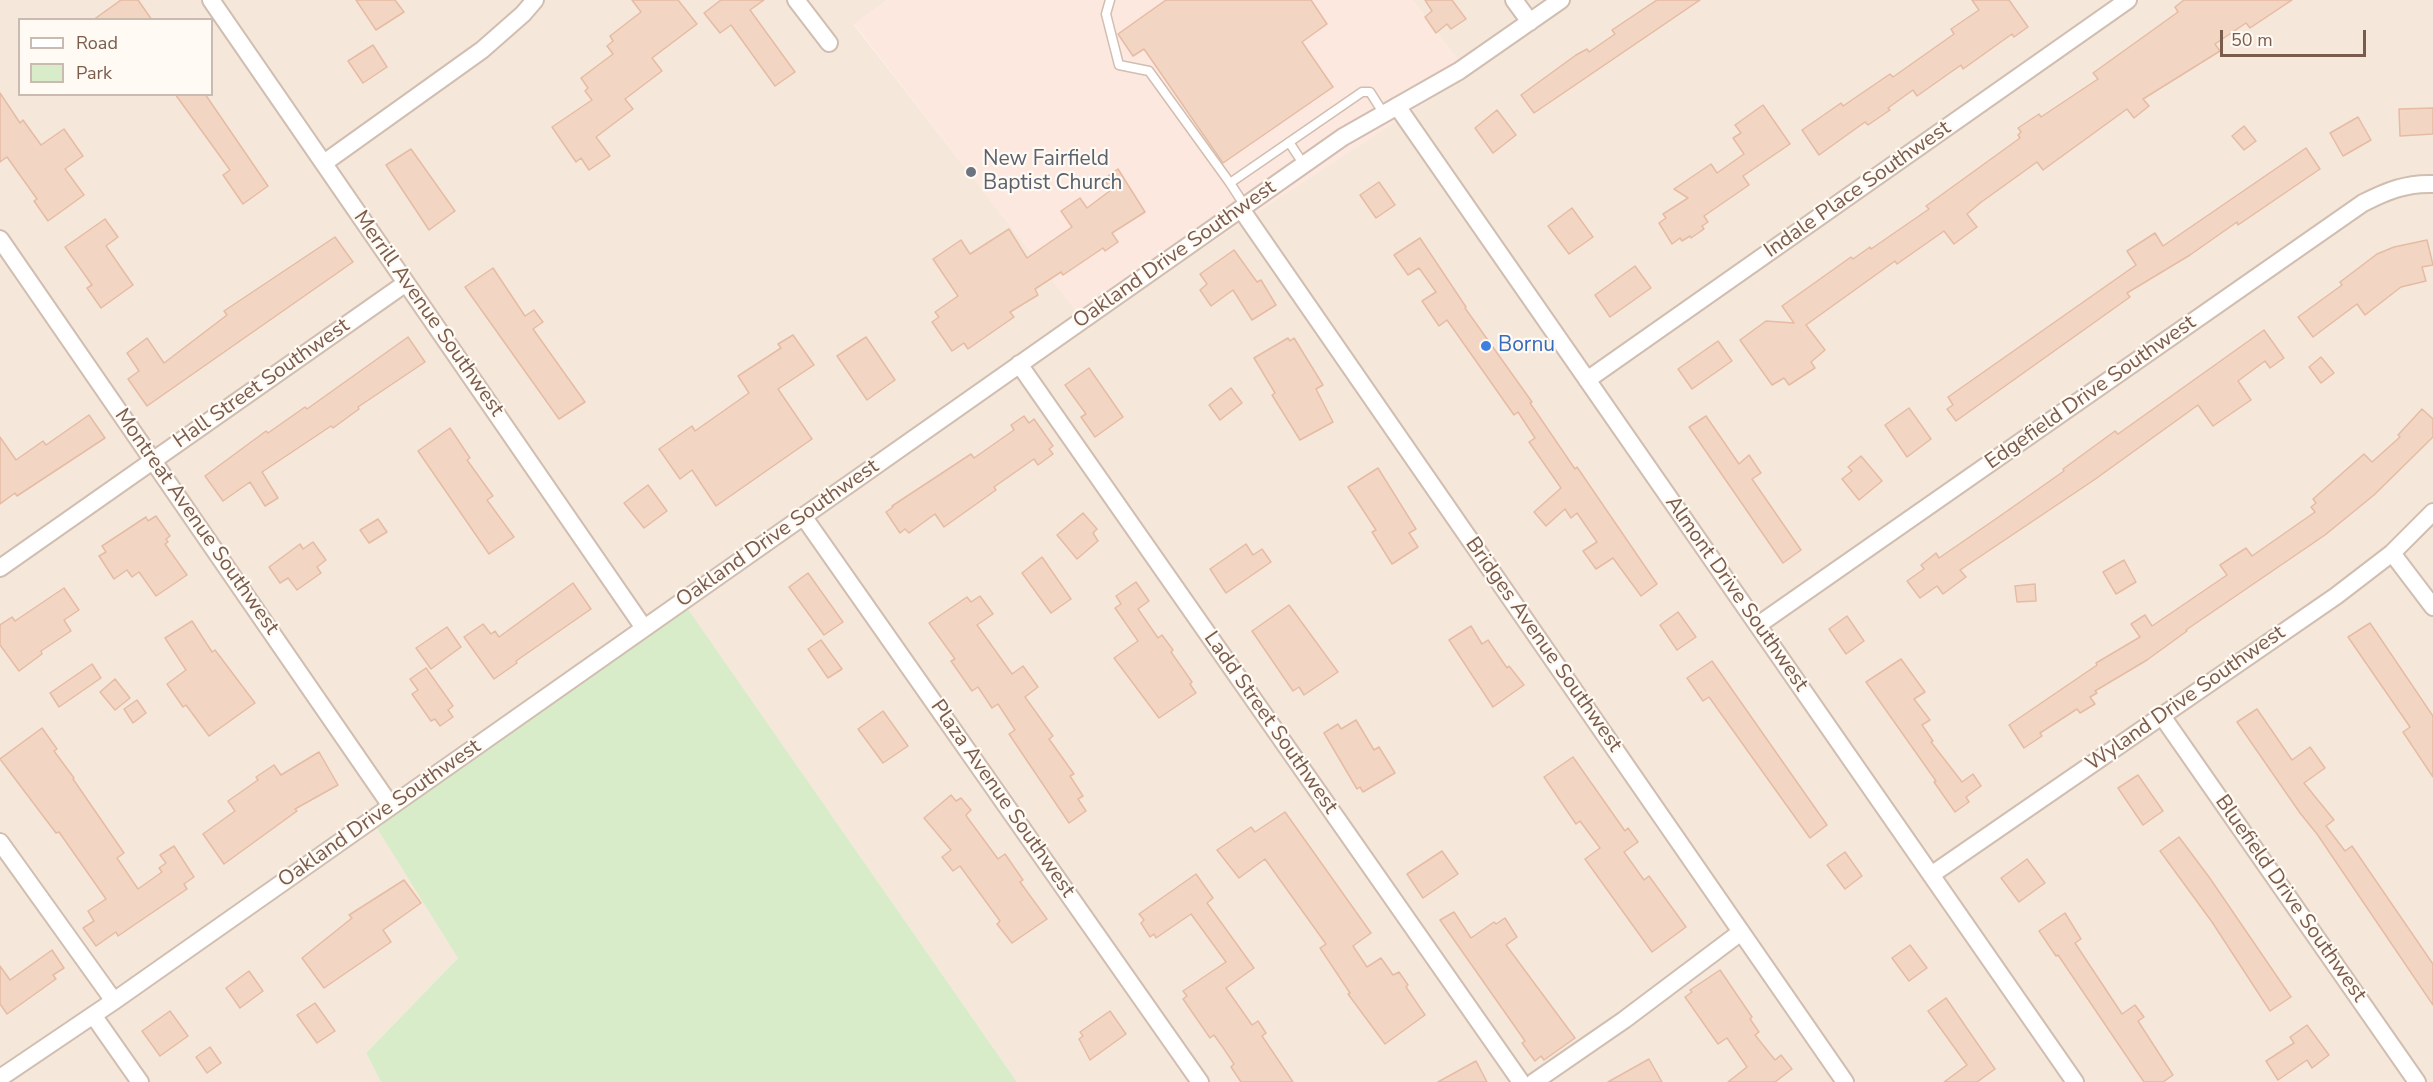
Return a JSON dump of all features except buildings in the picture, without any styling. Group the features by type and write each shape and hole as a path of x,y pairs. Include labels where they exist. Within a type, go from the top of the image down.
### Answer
{"street":[{"name":"Merrill Avenue Southwest","path":"211,0 644,628"},
{"path":"324,163 482,50 523,14 535,0"},
{"path":"796,0 829,44"},
{"path":"1514,0 1530,22"},
{"name":"Oakland Drive Southwest","path":"0,1078 114,1001 1343,137 1459,71 1561,0"},
{"name":"Indale Place Southwest","path":"1587,380 2128,0"},
{"name":"Almont Drive Southwest","path":"1390,110 1587,380 2075,1082"},
{"name":"Edgefield Drive Southwest","path":"1758,626 2363,203 2392,189 2417,184 2433,184"},
{"name":"Bridges Avenue Southwest","path":"1243,207 1845,1082"},
{"name":"Montreat Avenue Southwest","path":"0,239 392,806"},
{"name":"Hall Street Southwest","path":"0,568 406,283"},
{"name":"Ladd Street Southwest","path":"1019,364 1521,1082"},
{"name":"Wyland Drive Southwest","path":"1931,875 2336,596 2392,553 2433,512"},
{"name":"Plaza Avenue Southwest","path":"803,516 1200,1082"},
{"path":"2392,553 2433,607"},
{"name":"Bluefield Drive Southwest","path":"2162,716 2417,1082"},
{"path":"0,842 114,1001"},
{"path":"1534,1082 1624,1020 1741,932"},
{"path":"93,1015 140,1082"}],"lane":[{"path":"1110,0 1106,14 1119,65 1149,71 1230,183 1243,207"},
{"path":"1230,183 1362,92 1370,92 1390,110"},
{"path":"1289,142 1304,165"}],"shaded area":[{"path":"0,0 887,0 854,25 1087,324 1468,73 1412,0 2433,0 2433,1082 1017,1082 685,606 458,958 366,1053 381,1082 0,1082"},
{"path":"887,0 1412,0 1469,74 1086,324 854,24"}],"green space":[{"path":"685,605 1017,1082 381,1082 366,1053 458,958 372,820"}],"place":[{"name":"New Fairfield Baptist Church","path":"971,172"},
{"name":"Bornu","path":"1486,346"}]}
